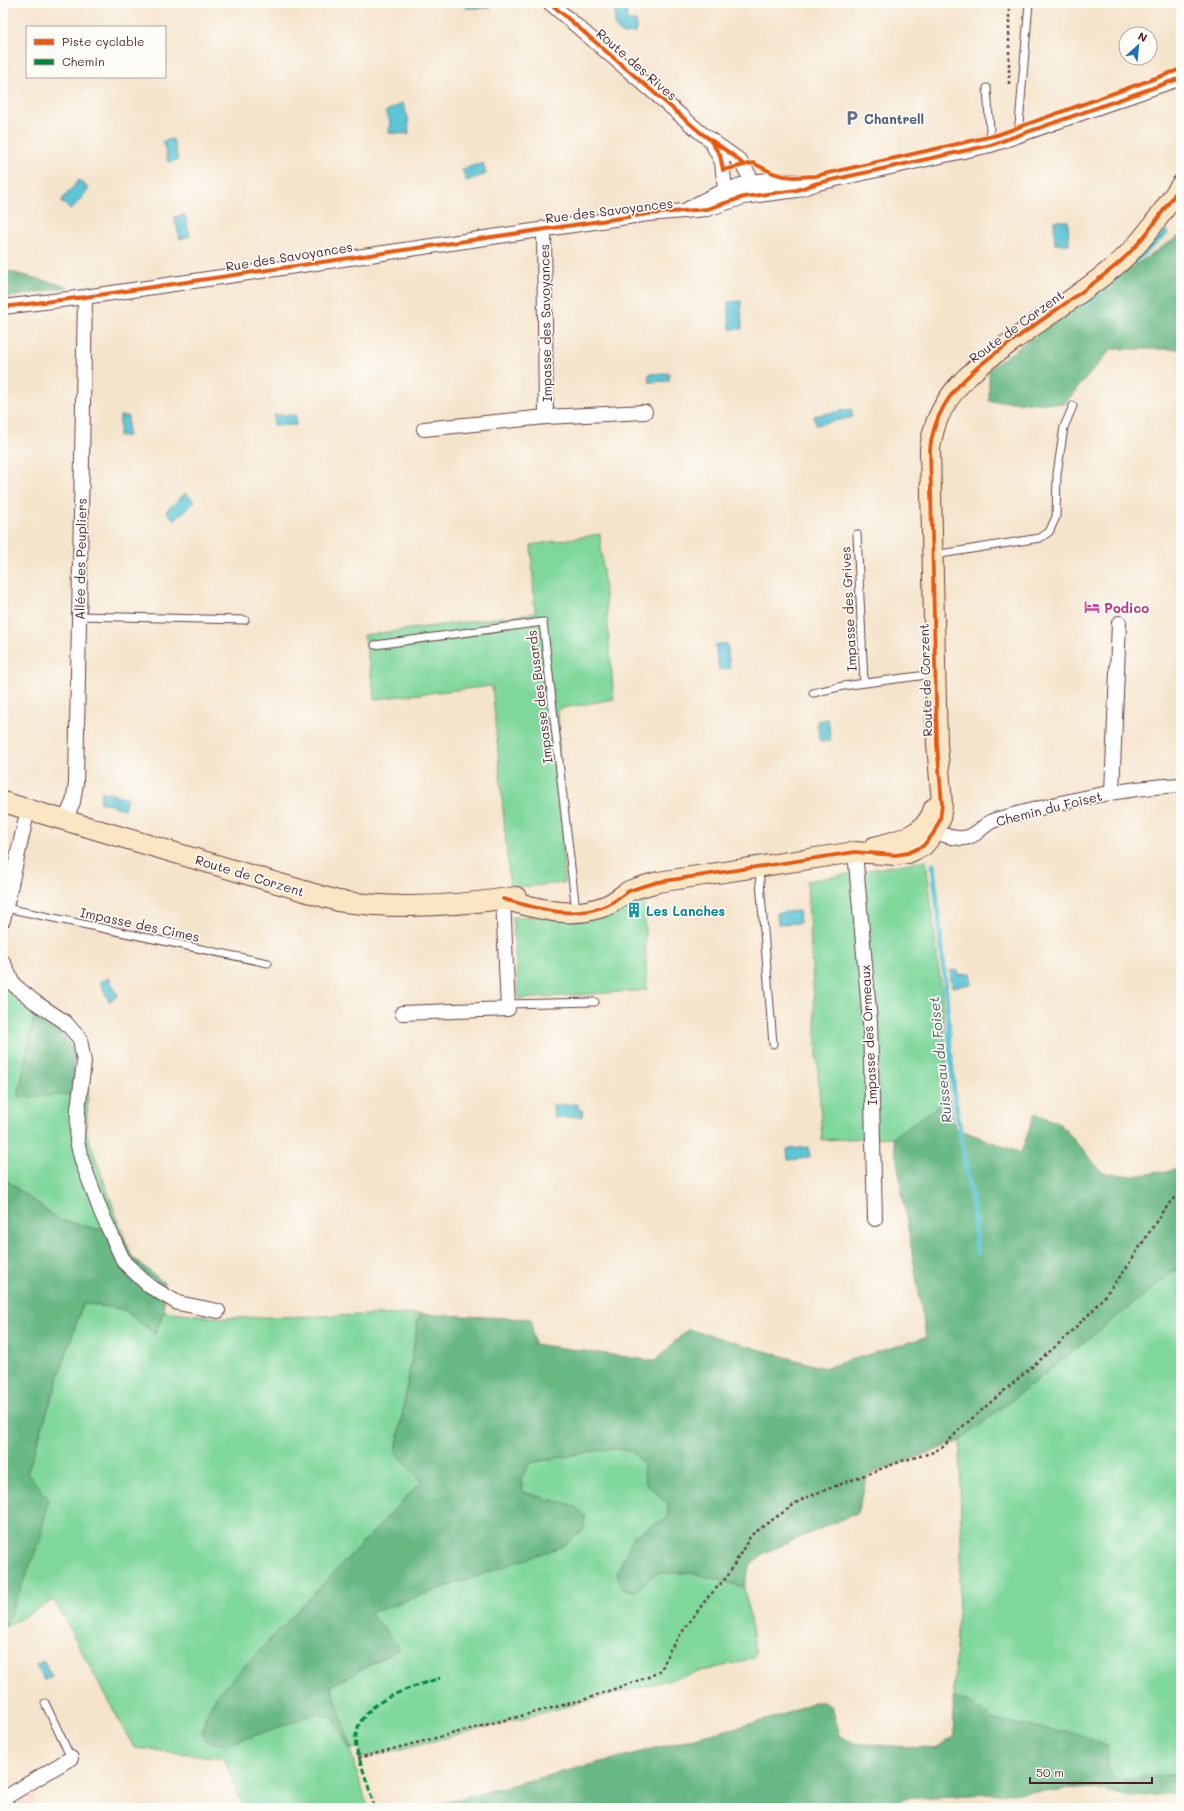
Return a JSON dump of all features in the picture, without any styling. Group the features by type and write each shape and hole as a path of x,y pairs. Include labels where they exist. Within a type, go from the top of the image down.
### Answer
{"street":[{"name":"Route des Rives","path":"550,3 710,140 739,160 747,171 754,189"},
{"name":"Rue des Savoyances","path":"3,307 85,297 544,228 706,209 726,197 754,189 797,190 818,183 991,145 1181,78"},
{"name":"Route des Rives","path":"710,140 721,158 726,197"},
{"name":"Route de Corzent","path":"3,802 300,891 338,901 375,906 411,907 522,897 576,907 595,897 629,883 658,882 855,852 896,855 908,853 923,846 931,827 940,820 942,804 937,744 934,674 930,450 934,429 946,401 961,382 981,364 1121,261 1154,222 1181,185"},
{"name":"Impasse des Savoyances","path":"544,228 546,417"},
{"name":"Allée des Peupliers","path":"65,820 73,802 76,783 85,297"},
{"name":"Impasse des Savoyances","path":"424,429 546,417 645,412"},
{"path":"1112,792 1119,623"},
{"name":"Chemin du Foiset","path":"931,827 952,837 967,838 994,820 1112,792 1181,785"},
{"path":"4,914 28,809"},
{"name":"Impasse des Ormeaux","path":"855,852 870,1022 875,1219"},
{"path":"402,1013 508,1009 503,899"},
{"path":"3,962 14,985 35,1002 65,1022 80,1039 84,1062 78,1109 77,1141 82,1161 101,1212 124,1262 149,1286 178,1304 218,1311"},
{"path":"3,1799 71,1758"}],"lane":[{"path":"1018,136 1029,3"},
{"path":"987,88 991,145"},
{"path":"932,556 1040,538 1049,532 1056,518 1057,474 1064,427 1073,406"},
{"name":"Impasse des Grives","path":"857,534 864,683"},
{"path":"79,616 245,620"},
{"name":"Impasse des Busards","path":"375,645 543,622 576,907"},
{"path":"813,693 843,686 934,674"},
{"path":"759,867 773,1044"},
{"name":"Impasse des Cimes","path":"4,914 268,963"},
{"path":"507,1004 595,1002"},
{"path":"45,1703 71,1758"}],"path":[{"path":"1009,3 1009,86"},
{"path":"1180,3 1180,15"},
{"path":"358,1758 583,1700 651,1676 658,1672 680,1635 708,1597 727,1577 751,1535 800,1501 812,1495 902,1461 931,1453 943,1447 961,1428 1063,1340 1092,1311 1123,1273 1163,1211 1175,1198 1181,1194"}],"shaded area":[{"path":"34,1791 36,1808 12,1808"}],"green space":[{"path":"1181,235 1181,349 1111,349 1064,404 989,401 989,369 1126,271"},
{"path":"3,270 69,287 3,298"},
{"path":"600,534 614,699 558,709 564,883 510,888 492,686 375,699 364,635 535,613 531,545"},
{"path":"926,860 942,996 949,1099 893,1137 822,1140 807,881"},
{"path":"644,897 647,990 519,999 512,917 536,916"},
{"path":"3,978 16,997 35,1012 18,1097 88,1093 86,1131 123,1235 59,1220 3,1178"},
{"path":"35,1012 63,1035 75,1053 73,1068 88,1076 88,1093 18,1098"},
{"path":"949,1099 955,1128 1021,1153 1035,1113 1060,1124 1103,1173 1134,1176 1181,1169 1181,1264 1178,1268 960,1441 868,1475 857,1513 764,1553 749,1567 744,1587 694,1573 657,1573 635,1591 622,1589 617,1572 634,1536 667,1518 668,1504 645,1482 643,1464 632,1451 612,1448 530,1463 521,1479 523,1492 576,1507 585,1516 584,1530 561,1547 370,1613 400,1648 331,1686 352,1749 350,1750 333,1718 318,1713 227,1745 207,1742 202,1737 205,1718 215,1697 422,1481 396,1452 419,1314 531,1319 534,1344 655,1361 688,1329 824,1368 926,1337 893,1137"},
{"path":"3,1178 59,1220 123,1235 132,1257 164,1283 164,1311 155,1334 122,1309 83,1303 27,1473 48,1498 40,1540 5,1627 3,1628"},
{"path":"1178,1268 1181,1271 1181,1774 1115,1780 1079,1734 995,1721 969,1702 953,1698 961,1560 960,1441"},
{"path":"83,1303 122,1309 155,1334 164,1311 224,1318 419,1314 396,1452 422,1481 215,1697 205,1718 202,1737 207,1742 227,1745 318,1713 333,1718 350,1750 368,1808 244,1808 224,1758 134,1748 54,1600 5,1627 40,1540 27,1474"},
{"path":"612,1448 632,1451 643,1464 645,1482 668,1504 667,1518 634,1536 635,1591 656,1573 694,1573 744,1587 756,1651 754,1658 363,1759 360,1748 352,1749 331,1686 400,1649 370,1613 560,1547 584,1530 576,1507 523,1492 521,1479 530,1463"},
{"path":"953,1698 969,1702 995,1721 1079,1734 1109,1747 1109,1773 1115,1780 1181,1774 1181,1793 1131,1797 1094,1788 899,1799 898,1808 422,1808 769,1719 791,1712 813,1702 823,1702 832,1707 840,1735 852,1743 936,1749 954,1737"}],"water":[{"path":"466,3 490,3 490,8 466,8"},
{"path":"614,5 626,5 627,21 636,21 636,33 623,34 615,27"},
{"path":"402,103 408,117 409,134 389,133 390,121 385,112"},
{"path":"173,139 178,160 168,162 163,141"},
{"path":"483,163 486,174 466,181 462,169"},
{"path":"79,180 89,189 71,210 61,201"},
{"path":"185,215 190,236 180,239 174,217"},
{"path":"1054,221 1068,221 1069,244 1055,244"},
{"path":"741,301 742,329 730,329 728,302"},
{"path":"669,373 669,381 649,382 649,374"},
{"path":"851,409 853,417 816,425 814,416"},
{"path":"274,415 296,415 296,425 274,425"},
{"path":"120,416 128,416 128,436 119,436"},
{"path":"186,493 195,502 174,520 166,511"},
{"path":"727,643 730,668 719,670 715,645"},
{"path":"828,719 831,741 820,742 817,721"},
{"path":"102,791 127,798 124,809 100,802"},
{"path":"799,911 800,923 778,924 777,913"},
{"path":"957,970 958,975 970,973 972,984 952,987 950,971"},
{"path":"109,978 118,996 109,1001 100,982"},
{"path":"578,1104 578,1110 582,1110 583,1116 554,1118 553,1105"},
{"path":"809,1147 810,1158 788,1160 787,1149"},
{"path":"43,1661 52,1676 44,1680 36,1665"}],"waterway":[{"name":"Ruisseau du Foiset","path":"1134,262 1166,233"},
{"name":"Ruisseau du Foiset","path":"1084,306 1116,278"},
{"name":"Ruisseau du Foiset","path":"933,864 945,980 954,1095 973,1206 977,1253"}],"marked path":[{"path":"374,1808 356,1748 357,1733 362,1720 371,1709 383,1700 412,1687 440,1678"}],"cycle path":[{"path":"550,3 701,133 734,156 744,165"},
{"path":"710,140 720,155 723,170 753,163 773,173 784,176 815,176 997,135 1181,69"},
{"path":"3,307 85,297 648,214 707,209 744,197 797,190 818,183 991,145 1181,78"},
{"path":"503,899 541,909 579,912 608,905 629,891 658,882 855,852 896,855 908,853 923,846 933,834 940,820 942,804 937,744 930,450 940,413 949,398 973,371 1121,261 1146,234 1181,185"}],"place":[{"name":"Chantrell","path":"852,118"},
{"name":"Podico","path":"1092,607"},
{"name":"Les Lanches","path":"634,910"}]}
